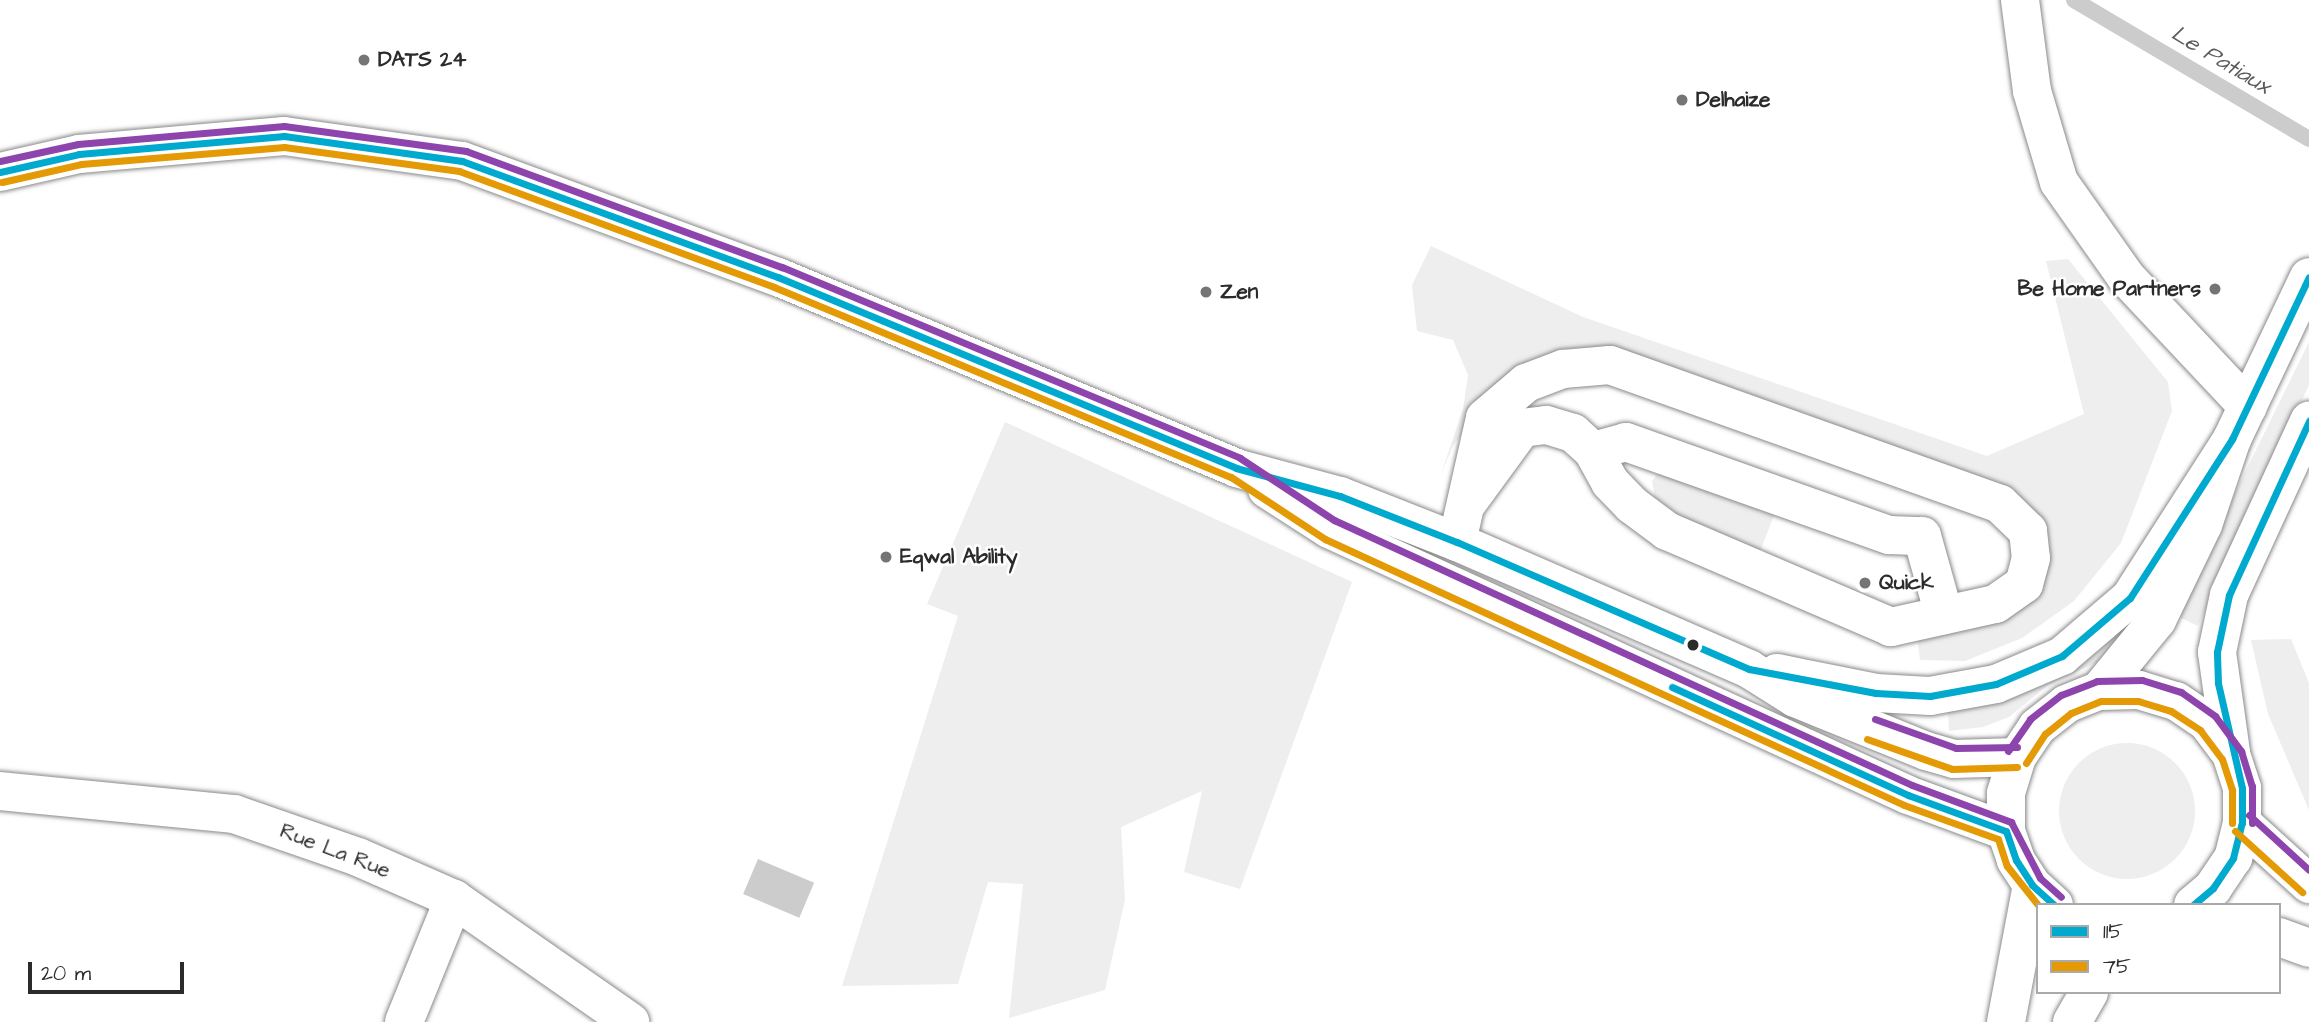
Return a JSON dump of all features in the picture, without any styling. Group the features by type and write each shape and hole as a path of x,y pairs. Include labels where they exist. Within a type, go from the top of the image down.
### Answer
{"main road":[{"path":"2020,0 2032,91 2059,182 2126,277 2240,423"},
{"path":"0,172 79,153 284,136 462,161 778,277 1236,468 1340,496 1457,542 1749,669 1795,698 1926,751 1954,759 2017,757"},
{"path":"2099,691 2157,620 2203,526 2240,423 2309,278"},
{"path":"1457,542 1485,418 1525,383 1563,369 1610,365 2000,504 2018,516 2028,531 2031,558 2024,584 1995,604 1891,627 1668,531 1617,490 1593,451 1573,433 1546,425 1522,428 1468,502"},
{"path":"2195,903 2213,888 2233,858 2242,824 2242,788 2231,754 2217,652 2229,595 2309,421"},
{"path":"1749,669 1876,694 1930,696 1996,684 2062,656 2130,598 2240,423"},
{"path":"1593,451 1626,442 1889,535 1922,536 1944,615"},
{"path":"1236,468 1329,529 1908,795 2007,831"},
{"path":"2043,895 2016,860 2007,831 2006,793 2017,757 2038,727 2066,704 2099,691 2138,690 2176,701 2207,722 2231,754"},
{"name":"Rue La Rue","path":"0,791 234,814 358,857 454,899 630,1022"},
{"path":"2242,824 2309,884"},
{"path":"404,1022 454,899"},
{"path":"2006,1022 2036,919"},
{"path":"2281,938 2309,948"},
{"path":"2072,1022 2087,994"}],"shaded area":[{"path":"1431,246 1583,317 1987,456 2084,414 2046,261 2068,259 2168,382 2172,411 2121,543 2074,601 2022,638 1965,661 1920,660 1917,636 2048,569 2049,539 2037,518 1617,361 1495,389 1453,446 1441,474 1463,409 1468,375 1453,340 1417,331 1412,285"},
{"path":"2309,342 2309,385 2198,626 2175,615"},
{"path":"1005,422 1352,582 1240,889 1184,872 1202,791 1121,827 1125,900 1105,990 1009,1018 1023,884 988,882 958,984 842,986 958,616 927,604"},
{"path":"1660,471 1778,505 1760,552 1657,509 1652,481"},
{"path":"2132,619 2122,641 2102,660 2048,685 2009,717 1983,727 1949,731 1948,710"},
{"path":"2291,639 2309,683 2309,810 2268,714 2251,640"},
{"path":"2127,743 2153,748 2175,763 2190,785 2195,811 2190,837 2175,859 2153,874 2127,879 2101,874 2079,859 2064,837 2059,811 2064,785 2079,763 2101,748"},
{"path":"758,859 814,883 799,918 743,894"}],"waterway":[{"name":"Le Patiaux","path":"2074,0 2309,139"}],"transit line":[{"path":"0,161 78,144 284,126 466,151 782,267 1240,458 1334,520 1912,785 2011,822 2040,878 2061,897"},
{"name":"115","path":"0,172 79,154 284,136 462,161 778,277 1236,468 1340,496 1457,542 1749,669 1876,693 1930,696 1996,684 2062,656 2130,598 2232,439 2309,277"},
{"name":"75","path":"2,182 81,164 284,147 459,171 774,287 1231,477 1325,539 1904,805 1998,839 2007,866 2036,903"},
{"name":"115","path":"2195,903 2213,888 2233,858 2242,823 2242,788 2218,683 2217,652 2229,595 2309,421"},
{"path":"2008,751 2030,719 2061,695 2097,681 2142,680 2181,692 2215,716 2241,751 2252,786 2252,823"},
{"name":"115","path":"1672,687 1908,795 2006,831"},
{"name":"75","path":"2026,763 2045,734 2071,713 2101,701 2138,701 2171,711 2200,730 2222,759 2232,790 2232,823"},
{"path":"1875,719 1956,748 2017,747"},
{"name":"75","path":"1867,739 1952,769 2017,767"},
{"path":"2249,815 2309,870"},
{"name":"115","path":"2006,831 2016,860 2032,885 2052,903"},
{"name":"75","path":"2235,831 2302,892"}],"place":[{"name":"DATS 24","path":"364,60"},
{"name":"Delhaize","path":"1682,100"},
{"name":"Be Home Partners","path":"2215,289"},
{"name":"Zen","path":"1206,292"},
{"name":"Eqwal Ability","path":"886,557"},
{"name":"Quick","path":"1865,583"}]}
